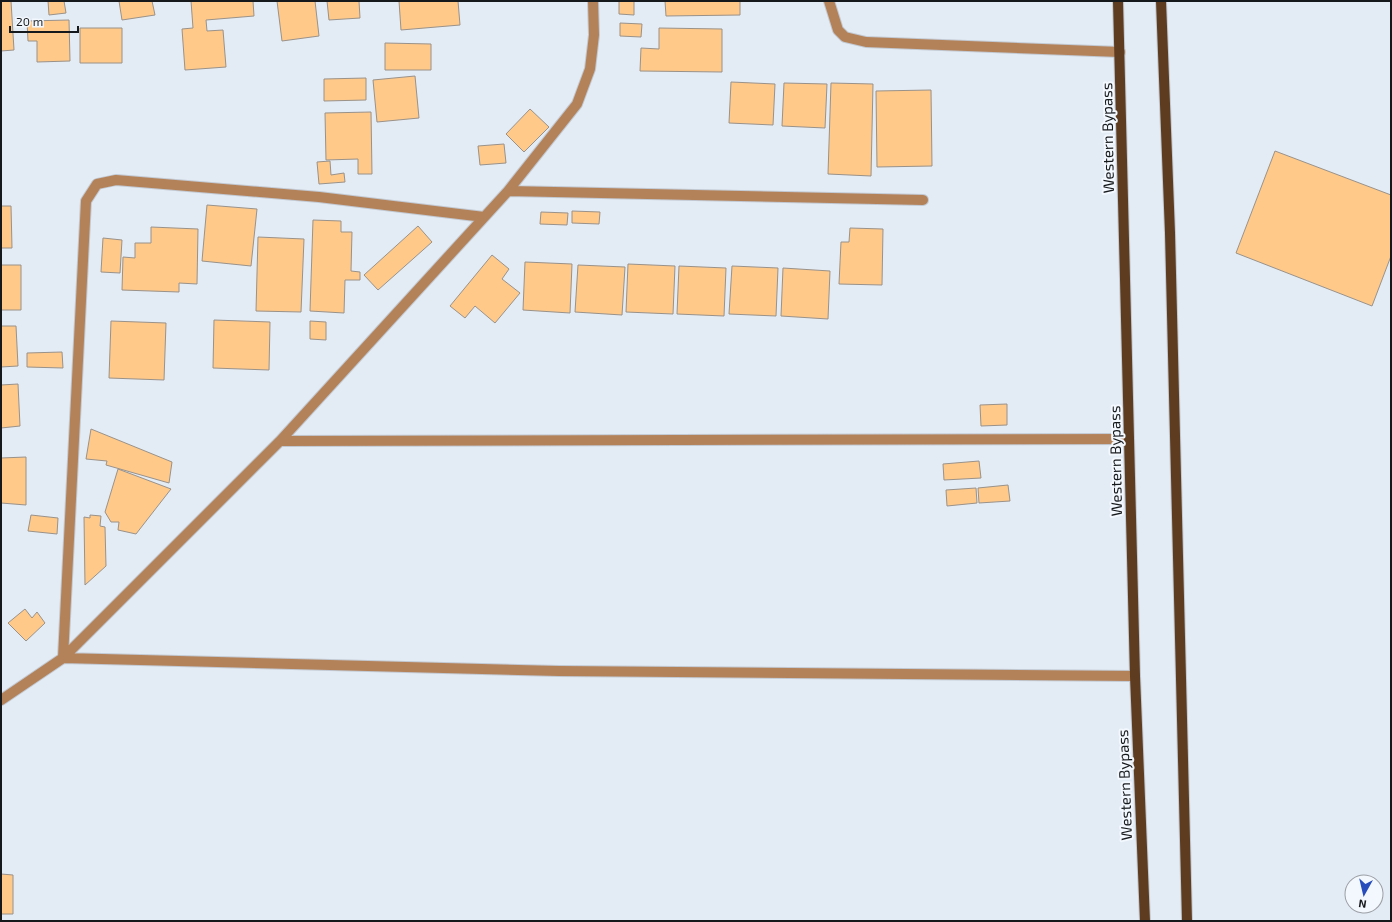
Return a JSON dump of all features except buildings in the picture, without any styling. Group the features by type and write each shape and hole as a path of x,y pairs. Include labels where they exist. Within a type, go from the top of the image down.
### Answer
{"main road":[{"name":"Western Bypass","path":"1118,1 1135,676 1145,921"},
{"path":"1161,1 1170,233 1187,921"}],"street":[{"path":"1,700 63,658 280,441 508,191 577,104 590,69 594,35 593,1"},
{"path":"829,1 838,30 845,37 866,42 1120,52"},
{"path":"63,658 86,201 97,184 116,180 319,197 484,217"},
{"path":"508,191 923,200"},
{"path":"280,441 1129,439"},
{"path":"63,658 559,671 1135,676"}]}
